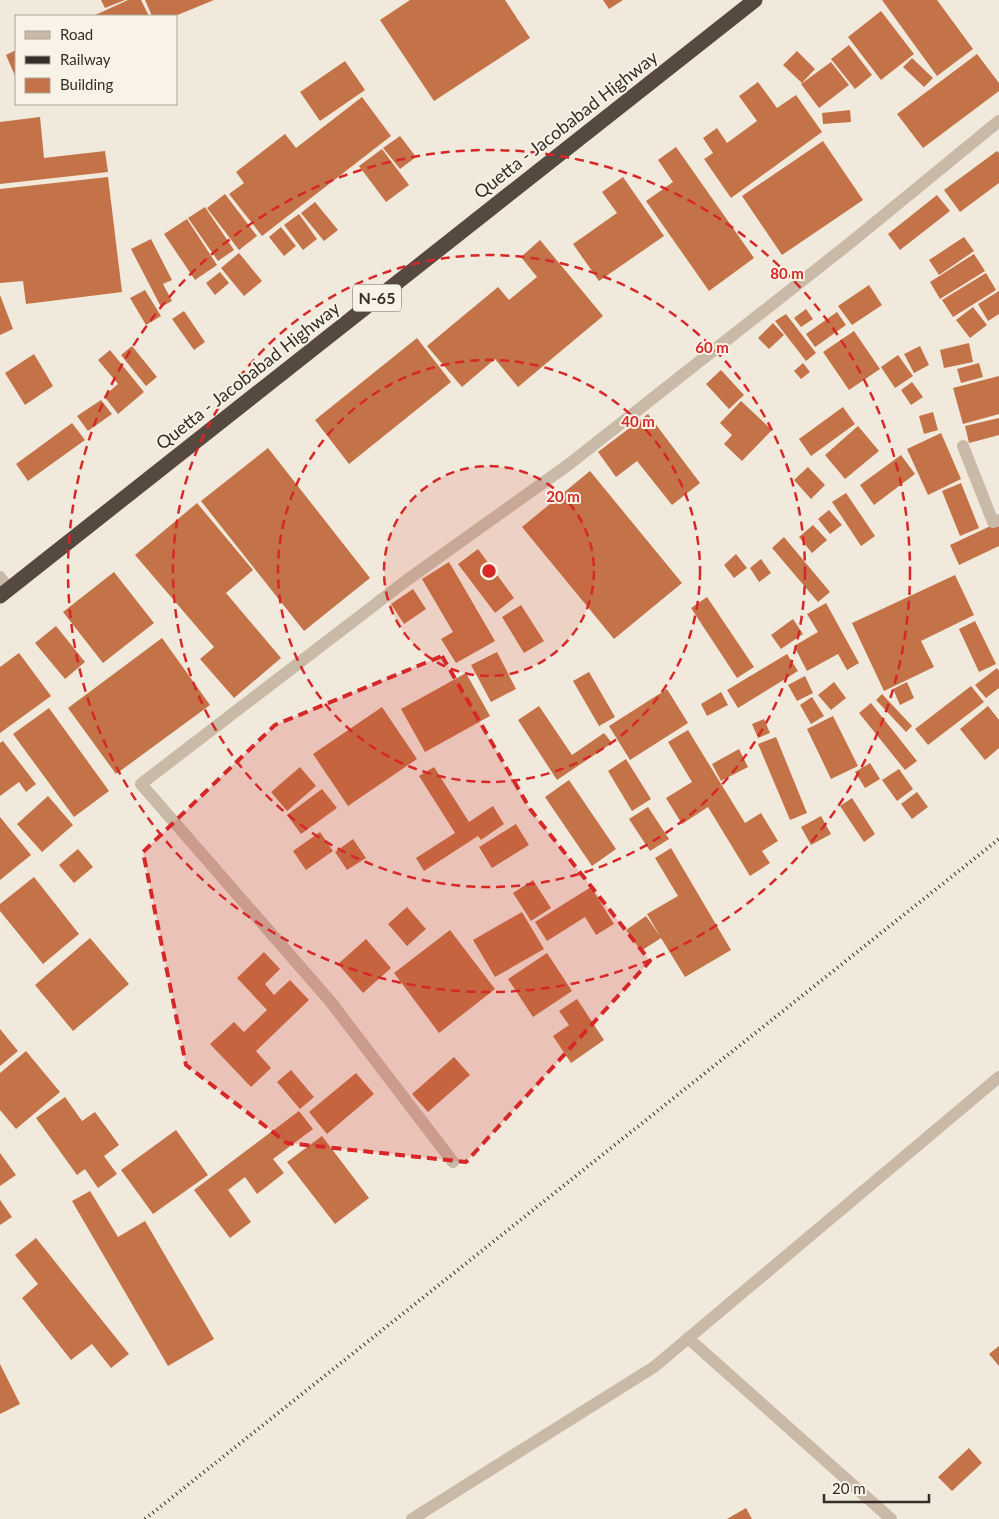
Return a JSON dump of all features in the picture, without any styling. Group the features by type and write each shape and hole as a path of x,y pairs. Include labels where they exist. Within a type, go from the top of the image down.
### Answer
{"highway":[{"name":"Quetta - Jacobabad Highway","path":"3,587 754,0"}],"street":[{"path":"453,1162 330,1001 142,784 407,580 568,465 842,249 999,121"},
{"path":"963,446 993,522 999,520"},
{"path":"412,1519 654,1367 999,1077"},
{"path":"688,1338 891,1519"}],"highlighted area":[{"path":"442,656 530,809 650,961 466,1162 287,1143 186,1065 143,852 275,725"}],"building":[{"path":"101,0 125,0 105,8"},
{"path":"128,0 141,0 148,15 95,15"},
{"path":"145,0 214,0 177,15 152,15"},
{"path":"410,0 505,0 530,38 434,101 380,20"},
{"path":"603,0 623,0 609,9"},
{"path":"882,0 937,0 973,49 937,76"},
{"path":"881,11 914,54 881,80 848,37"},
{"path":"849,45 872,75 855,89 831,59"},
{"path":"15,50 15,76 6,55"},
{"path":"797,51 815,69 802,83 783,65"},
{"path":"977,54 999,83 999,91 923,148 897,114"},
{"path":"912,58 933,78 924,87 903,67"},
{"path":"345,61 365,90 320,121 300,92"},
{"path":"831,62 849,85 819,108 801,84"},
{"path":"758,82 777,108 796,95 822,132 731,198 704,159 713,153 703,138 717,128 727,143 757,121 739,96"},
{"path":"362,97 391,136 262,236 229,194 244,183 236,172 285,134 296,148"},
{"path":"850,110 851,122 823,124 822,113"},
{"path":"40,117 44,158 105,151 108,172 0,184 0,122"},
{"path":"400,136 416,157 400,169 383,148"},
{"path":"823,141 863,200 782,255 742,196"},
{"path":"676,147 754,258 709,291 646,201 673,182 658,160"},
{"path":"382,149 409,185 386,202 359,166"},
{"path":"997,151 999,153 999,183 960,212 944,190"},
{"path":"108,177 122,292 26,304 23,281 0,283 0,189"},
{"path":"623,177 664,236 599,281 573,244 617,213 602,192"},
{"path":"225,194 257,236 239,250 207,208"},
{"path":"937,195 950,211 900,250 888,234"},
{"path":"315,202 338,230 324,241 301,213"},
{"path":"205,207 234,250 218,261 188,218"},
{"path":"299,214 317,239 303,250 284,225"},
{"path":"187,219 217,265 195,280 164,234"},
{"path":"281,227 296,246 284,256 269,237"},
{"path":"964,237 974,251 939,275 929,260"},
{"path":"151,239 172,280 163,284 172,301 161,307 131,249"},
{"path":"540,240 603,316 518,387 495,359 462,387 427,346 498,287 509,300 537,277 521,257"},
{"path":"239,253 262,281 244,296 221,268"},
{"path":"974,254 985,271 940,299 930,282"},
{"path":"220,272 229,283 215,295 206,283"},
{"path":"986,273 996,290 953,317 942,300"},
{"path":"869,285 882,305 852,325 838,306"},
{"path":"145,290 161,316 146,325 130,298"},
{"path":"999,291 999,314 988,321 978,304"},
{"path":"0,295 13,329 0,335"},
{"path":"973,307 987,325 970,338 956,320"},
{"path":"806,309 813,319 801,327 794,318"},
{"path":"184,311 205,342 194,350 172,319"},
{"path":"837,312 846,325 815,347 806,334"},
{"path":"786,314 816,353 806,361 775,321"},
{"path":"773,323 784,335 769,349 758,338"},
{"path":"854,331 880,369 849,390 823,352"},
{"path":"417,338 451,382 349,464 315,420"},
{"path":"969,343 973,362 944,368 940,350"},
{"path":"132,346 157,377 146,386 121,355"},
{"path":"920,346 929,365 914,373 904,354"},
{"path":"110,350 144,392 118,414 104,396 118,384 98,360"},
{"path":"34,354 53,386 25,405 5,373"},
{"path":"898,355 913,376 895,388 881,367"},
{"path":"803,363 810,372 801,379 794,371"},
{"path":"979,363 983,377 961,383 957,369"},
{"path":"721,370 744,395 729,409 706,384"},
{"path":"999,376 999,414 963,424 953,388"},
{"path":"912,382 923,397 911,405 901,390"},
{"path":"101,400 112,414 88,431 77,416"},
{"path":"741,401 772,430 742,461 724,444 732,435 720,423"},
{"path":"843,407 855,424 811,456 799,439"},
{"path":"933,412 938,430 924,434 919,416"},
{"path":"648,414 700,483 672,505 637,461 616,477 598,452"},
{"path":"999,418 999,435 969,443 965,426"},
{"path":"72,423 85,440 28,481 16,464"},
{"path":"858,426 879,451 845,479 825,455"},
{"path":"941,433 961,479 928,495 907,449"},
{"path":"268,448 370,578 304,631 201,501"},
{"path":"901,455 915,474 874,505 860,485"},
{"path":"808,467 825,485 811,499 794,480"},
{"path":"590,471 682,583 614,639 522,527"},
{"path":"961,483 979,528 960,536 942,491"},
{"path":"846,493 875,536 861,546 832,502"},
{"path":"197,503 253,570 226,593 281,658 234,698 200,659 214,647 135,555"},
{"path":"829,510 842,525 830,534 818,519"},
{"path":"997,523 999,527 999,546 959,565 950,545"},
{"path":"813,525 827,540 812,553 799,537"},
{"path":"784,537 830,592 818,602 772,548"},
{"path":"478,549 514,598 495,613 458,564"},
{"path":"736,554 747,568 734,578 724,565"},
{"path":"761,559 771,573 759,582 750,568"},
{"path":"449,562 495,641 456,663 441,639 453,632 422,579"},
{"path":"114,572 154,623 103,663 63,612"},
{"path":"955,575 974,615 921,641 934,667 884,691 852,623"},
{"path":"413,589 426,609 404,624 391,604"},
{"path":"707,597 754,667 737,678 691,608"},
{"path":"826,603 859,663 847,670 838,654 807,671 794,646 818,632 807,614"},
{"path":"521,605 544,641 524,653 502,617"},
{"path":"793,619 803,634 781,649 771,635"},
{"path":"975,621 996,664 979,672 959,629"},
{"path":"56,626 85,662 65,679 35,643"},
{"path":"162,638 210,705 116,774 68,708"},
{"path":"497,652 516,689 491,702 471,665"},
{"path":"19,653 51,696 0,733 0,667"},
{"path":"787,654 798,671 738,708 727,690"},
{"path":"997,668 999,671 999,688 986,698 975,685"},
{"path":"589,672 615,717 599,726 573,681"},
{"path":"466,673 490,716 425,752 401,709"},
{"path":"805,676 813,693 797,701 788,685"},
{"path":"834,682 846,698 831,710 818,695"},
{"path":"907,682 914,698 900,705 893,689"},
{"path":"971,686 984,702 928,745 915,729"},
{"path":"667,689 688,723 630,760 609,726"},
{"path":"721,692 728,705 707,716 701,704"},
{"path":"882,694 912,726 906,732 876,700"},
{"path":"812,697 824,716 811,724 800,705"},
{"path":"871,703 917,761 905,770 859,713"},
{"path":"539,706 572,755 604,733 612,743 557,780 518,720"},
{"path":"988,706 999,720 999,748 985,760 960,729"},
{"path":"382,707 417,759 348,806 313,754"},
{"path":"49,708 109,791 74,817 13,734"},
{"path":"833,716 858,766 831,779 807,729"},
{"path":"764,719 770,733 758,738 752,724"},
{"path":"688,730 745,823 761,813 778,841 762,851 770,863 750,876 708,807 682,824 666,798 692,782 668,742"},
{"path":"776,737 807,813 790,820 758,744"},
{"path":"3,741 36,784 26,792 19,782 0,796 0,743"},
{"path":"739,749 748,767 721,781 712,764"},
{"path":"626,759 651,799 632,811 608,771"},
{"path":"870,763 880,779 865,788 855,772"},
{"path":"300,767 316,786 287,811 271,792"},
{"path":"434,767 469,822 493,806 504,824 481,840 478,836 424,871 416,858 455,833 419,776"},
{"path":"899,769 913,789 897,801 882,780"},
{"path":"569,780 616,849 592,866 545,797"},
{"path":"322,789 337,808 301,834 287,815"},
{"path":"917,792 928,807 912,819 901,804"},
{"path":"48,796 73,825 42,852 17,824"},
{"path":"852,798 875,834 864,842 840,806"},
{"path":"648,807 669,839 650,851 629,819"},
{"path":"821,816 831,834 811,845 801,827"},
{"path":"0,817 31,855 0,880"},
{"path":"516,824 529,845 492,868 479,847"},
{"path":"320,832 333,851 306,870 293,851"},
{"path":"353,839 366,858 347,870 335,852"},
{"path":"671,848 731,950 685,977 661,938 641,951 626,930 646,916 660,936 647,914 678,896 655,858"},
{"path":"78,849 93,867 74,883 59,865"},
{"path":"34,877 79,934 43,964 0,911 0,904"},
{"path":"533,880 551,908 531,921 513,893"},
{"path":"591,887 614,924 596,935 585,917 547,941 535,922"},
{"path":"407,907 426,929 407,946 388,924"},
{"path":"522,912 544,949 495,977 473,940"},
{"path":"450,930 495,989 439,1033 394,973"},
{"path":"90,938 129,984 73,1031 35,985"},
{"path":"366,939 391,968 363,993 338,964"},
{"path":"264,952 280,969 265,984 274,995 290,980 309,1000 256,1051 271,1068 251,1087 210,1044 234,1022 244,1032 267,1010 237,978"},
{"path":"547,953 572,991 533,1017 508,979"},
{"path":"577,999 604,1040 571,1063 553,1036 569,1025 559,1011"},
{"path":"0,1029 18,1051 0,1066"},
{"path":"26,1051 60,1092 16,1129 0,1110 0,1073"},
{"path":"454,1057 470,1075 428,1112 412,1094"},
{"path":"291,1070 314,1097 300,1109 277,1082"},
{"path":"356,1073 374,1094 327,1134 309,1112"},
{"path":"65,1097 82,1121 95,1112 119,1145 104,1156 117,1174 98,1188 85,1169 77,1175 36,1118"},
{"path":"299,1111 313,1129 273,1159 284,1173 257,1194 245,1177 228,1190 251,1222 230,1238 194,1190"},
{"path":"176,1130 208,1175 153,1214 121,1170"},
{"path":"322,1136 369,1198 335,1224 287,1162"},
{"path":"0,1153 16,1175 0,1186"},
{"path":"90,1191 118,1237 145,1221 214,1339 168,1366 72,1201"},
{"path":"0,1200 12,1217 0,1225"},
{"path":"36,1238 129,1354 111,1368 92,1344 71,1360 22,1298 38,1284 15,1255"},
{"path":"999,1346 999,1366 989,1354"},
{"path":"0,1364 20,1404 0,1414"},
{"path":"969,1448 982,1463 952,1491 938,1477"},
{"path":"746,1508 752,1519 727,1519"}],"railway":[{"path":"145,1519 999,839"}]}
